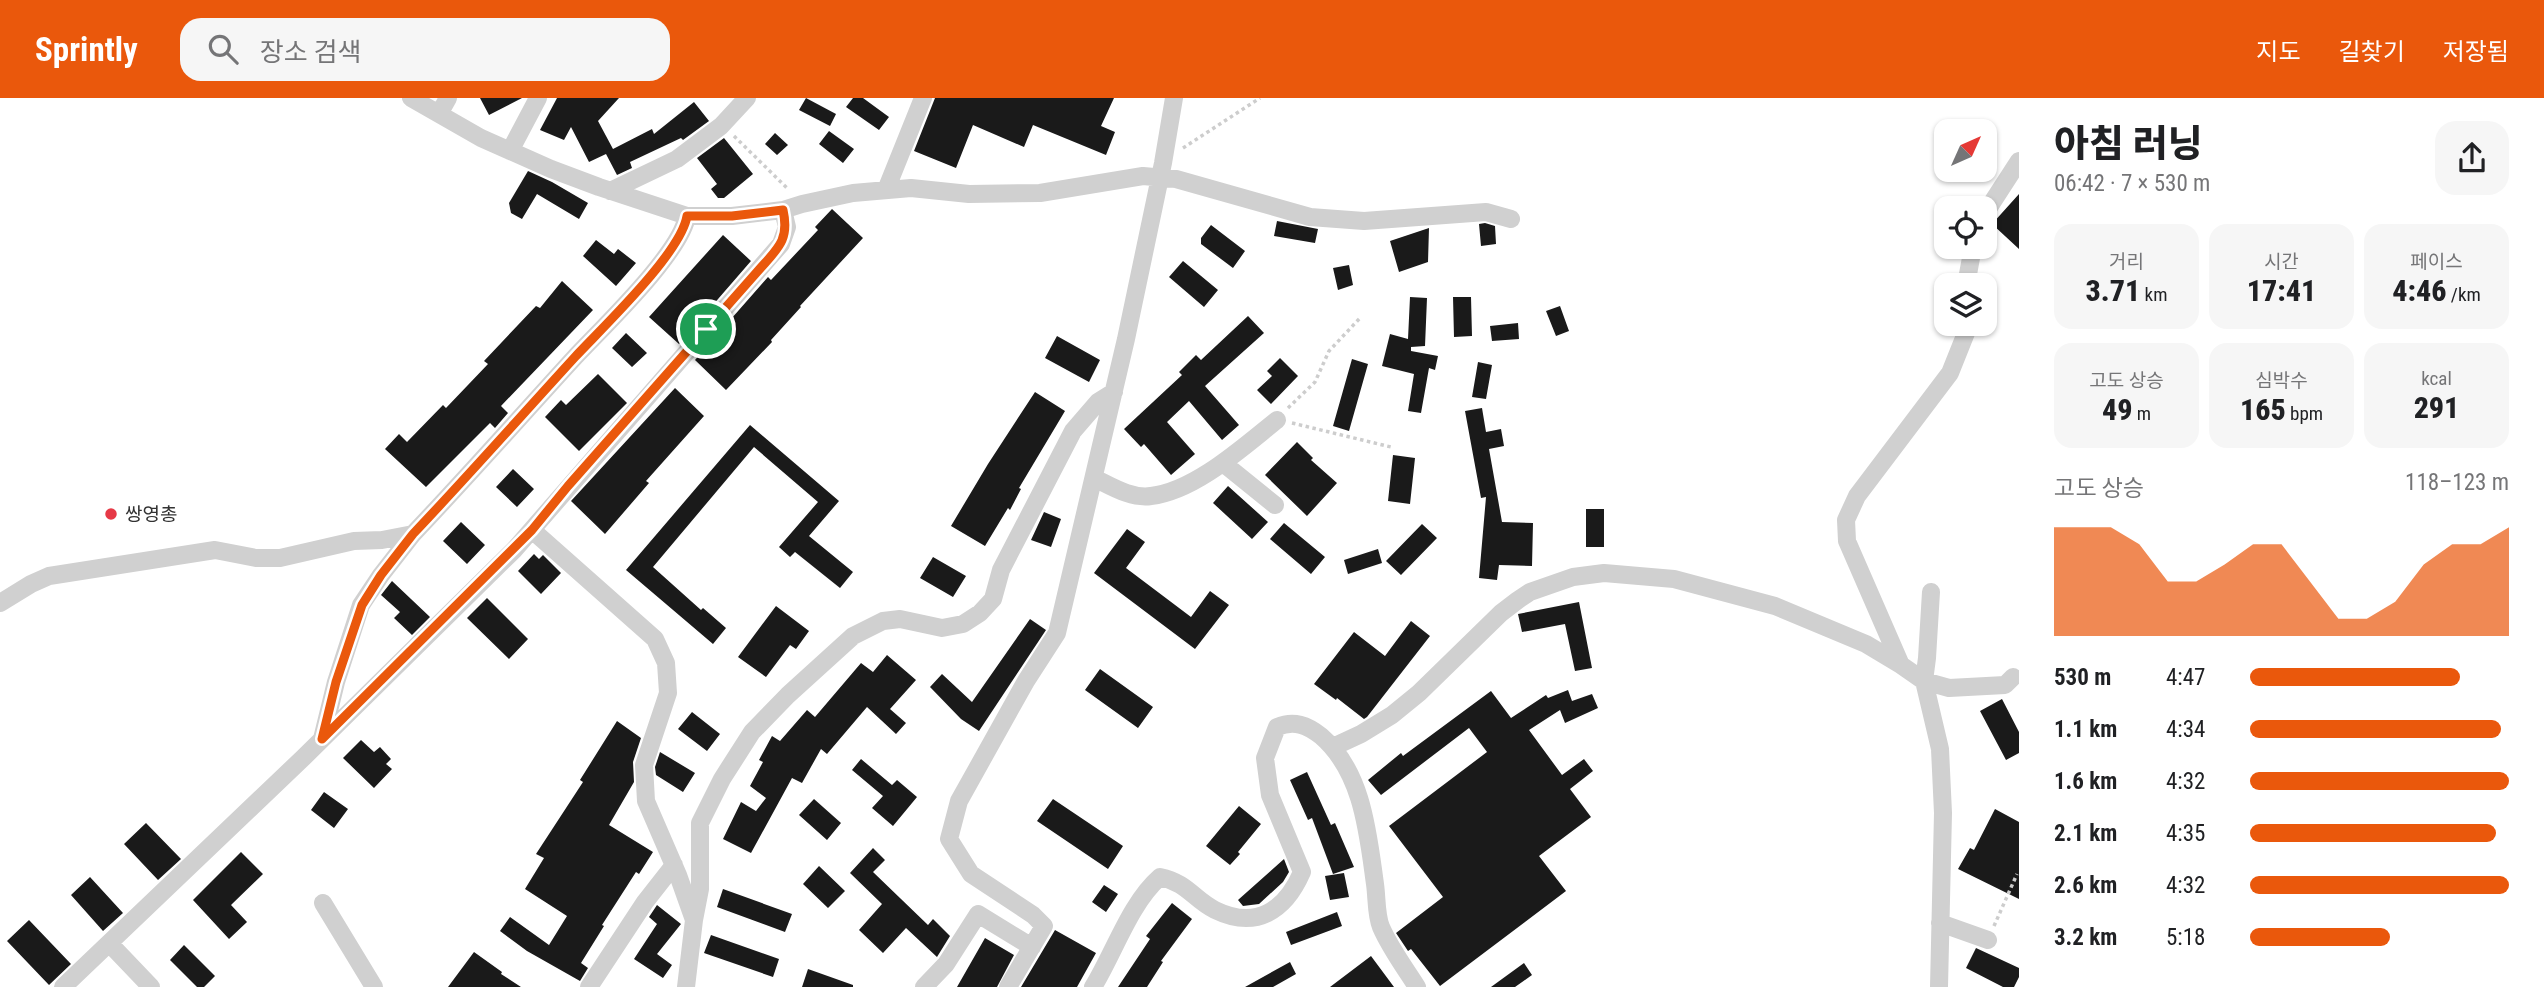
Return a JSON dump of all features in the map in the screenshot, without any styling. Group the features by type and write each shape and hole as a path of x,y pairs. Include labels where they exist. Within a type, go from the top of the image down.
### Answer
{"street":[{"path":"411,98 443,106 481,138 610,191 687,216 732,216 783,210 853,193 911,188 969,194 1040,193 1143,176 1162,170"},
{"path":"510,150 538,98"},
{"path":"610,191 677,159 721,126 747,98"},
{"path":"886,190 923,98"},
{"path":"1008,987 1044,926 1033,915 971,874 949,839 959,801 1026,681 1057,633 1114,393 1162,170 1174,98"},
{"path":"1996,196 2019,161"},
{"path":"1162,170 1176,179 1310,217 1364,221 1486,212 1511,219"},
{"path":"63,987 322,739 532,530 781,244 787,226 783,210"},
{"path":"322,739 336,682 362,605 381,575 413,534 635,292 679,240 687,216"},
{"path":"1901,665 1847,541 1846,520 1857,496 1950,373 1965,336"},
{"path":"686,987 700,889 700,823 722,779 752,732 853,636 883,621 900,619 942,628 962,624 980,613 993,599 1001,570 1073,431 1098,402 1114,393"},
{"path":"1094,478 1127,494 1150,497 1198,478 1223,463 1277,420"},
{"path":"1223,463 1275,505"},
{"path":"532,530 655,639 666,663 668,693 644,765 646,801 694,920"},
{"path":"0,603 49,576 215,550 256,558 280,558 354,541 382,540 413,534"},
{"path":"1334,747 1371,728 1419,693 1501,613 1524,596 1573,577 1604,573 1674,579 1754,599 1866,645 1924,681 1949,688 2005,685 2013,677"},
{"path":"1931,592 1924,681 1940,749 1943,813 1939,987"},
{"path":"1093,987 1142,898 1160,877 1175,880 1214,910 1245,920 1268,914 1283,902 1297,884 1302,872 1270,795 1265,758 1277,727 1289,722 1301,724 1318,733 1334,747 1356,786 1380,925 1417,987"},
{"path":"589,987 645,902 674,865"},
{"path":"323,903 374,987"},
{"path":"924,987 946,964 978,914 1032,947"},
{"path":"1940,923 1988,940"},
{"path":"109,943 150,987"}],"path":[{"path":"1162,170 1189,144 1252,106 1260,98"},
{"path":"721,126 750,150 802,204"},
{"path":"1277,420 1315,382 1329,351 1360,318"},
{"path":"1277,420 1391,447"},
{"path":"1988,940 2017,874"}],"building":[{"path":"480,98 522,98 489,115"},
{"path":"557,98 619,98 598,121 613,149 652,129 654,134 694,102 709,121 683,140 681,138 630,162 632,168 617,175 606,154 589,162 571,127 564,140 540,130"},
{"path":"806,98 836,114 830,126 799,110"},
{"path":"853,98 863,98 889,117 879,130 846,107"},
{"path":"935,98 1114,98 1101,126 1115,132 1106,155 1033,125 1024,147 973,125 956,168 914,151"},
{"path":"829,131 854,149 843,163 819,144"},
{"path":"775,133 788,145 777,155 765,144"},
{"path":"724,138 753,174 724,198 718,198 711,189 717,184 697,158"},
{"path":"528,171 588,203 579,219 537,194 522,219 511,213 509,203"},
{"path":"2019,194 2019,249 1997,229 1997,218"},
{"path":"832,209 863,238 726,390 695,360 768,277 771,280 818,230 815,227"},
{"path":"1277,221 1318,229 1315,243 1274,236"},
{"path":"1479,224 1495,226 1496,244 1481,246"},
{"path":"1211,225 1245,251 1233,268 1201,244 1201,238"},
{"path":"1429,228 1428,262 1399,272 1390,241"},
{"path":"723,235 751,261 679,344 649,317"},
{"path":"596,240 614,254 618,249 636,263 616,286 583,256"},
{"path":"1183,261 1218,290 1204,307 1169,277"},
{"path":"1349,265 1353,285 1338,290 1333,268"},
{"path":"562,281 593,310 501,406 508,413 495,428 490,423 426,487 385,449 399,434 407,442 443,405 446,408 488,364 484,361 536,306 540,308"},
{"path":"1410,297 1427,298 1425,346 1411,347 1411,351 1438,356 1435,370 1429,368 1421,413 1408,411 1414,374 1382,366 1390,334 1408,339"},
{"path":"1453,297 1471,297 1472,336 1454,337"},
{"path":"1560,306 1569,331 1556,336 1546,311"},
{"path":"1248,316 1264,333 1205,386 1239,425 1222,440 1189,401 1167,422 1195,454 1171,475 1144,444 1141,447 1124,429 1182,375 1179,372 1196,355 1201,360"},
{"path":"1518,323 1519,339 1492,341 1490,326"},
{"path":"626,333 647,353 632,367 612,348"},
{"path":"1057,336 1100,360 1089,382 1045,358"},
{"path":"1280,358 1298,376 1271,404 1257,390 1272,376 1267,371"},
{"path":"1352,359 1368,364 1349,431 1333,426"},
{"path":"1478,362 1492,365 1486,399 1472,397"},
{"path":"598,374 627,403 579,451 545,417 561,400 566,405"},
{"path":"675,388 704,416 646,481 649,483 605,534 571,501"},
{"path":"1035,392 1065,411 1019,488 1021,489 1010,510 1008,508 985,546 951,526"},
{"path":"1482,408 1486,432 1501,429 1504,446 1489,449 1502,522 1533,523 1532,566 1499,565 1497,580 1479,578 1486,497 1481,498 1465,411"},
{"path":"750,425 839,501 809,536 853,572 840,588 795,552 790,557 779,547 818,502 754,447 653,567 701,610 703,608 726,628 713,644 626,570"},
{"path":"1297,442 1313,458 1311,460 1337,483 1307,516 1265,475"},
{"path":"1393,455 1415,458 1410,504 1388,501"},
{"path":"513,469 534,489 517,507 496,487"},
{"path":"1228,486 1268,522 1252,539 1213,503"},
{"path":"1586,509 1604,509 1604,547 1586,547"},
{"path":"1044,512 1061,519 1051,547 1031,540"},
{"path":"461,522 485,545 467,564 443,541"},
{"path":"1284,523 1325,557 1311,574 1270,539"},
{"path":"1422,524 1437,538 1401,575 1386,561"},
{"path":"1127,529 1145,542 1126,568 1191,617 1210,591 1229,605 1195,649 1094,573"},
{"path":"1378,549 1382,563 1348,574 1344,560"},
{"path":"534,554 539,559 543,555 561,573 541,594 518,571"},
{"path":"933,557 966,576 953,597 920,578"},
{"path":"392,581 430,617 412,635 394,618 400,612 381,595"},
{"path":"487,598 528,639 509,659 467,618"},
{"path":"1579,602 1592,668 1575,671 1565,624 1522,632 1518,614"},
{"path":"776,606 809,631 796,649 790,645 766,677 738,657"},
{"path":"1030,619 1046,630 979,731 961,719 930,687 942,674 972,702"},
{"path":"1411,621 1430,636 1364,719 1314,684 1354,632 1385,656"},
{"path":"887,655 916,680 890,709 906,723 896,734 867,707 827,754 821,749 802,783 792,778 751,853 723,839 741,802 756,811 766,798 750,786 763,762 759,760 772,736 780,741 807,710 815,717 861,663 873,672"},
{"path":"1100,669 1153,707 1138,728 1085,690"},
{"path":"1568,690 1572,701 1592,694 1598,708 1565,723 1560,710 1529,730 1562,775 1584,759 1593,771 1570,789 1591,817 1539,856 1566,891 1440,986 1411,949 1408,951 1396,933 1443,897 1389,826 1487,752 1469,728 1381,795 1368,780 1401,753 1403,756 1491,691 1511,718 1546,695 1548,698"},
{"path":"2002,699 2019,732 2019,753 2006,760 1980,711"},
{"path":"692,712 720,734 707,751 678,729"},
{"path":"617,721 641,738 633,762 634,782 609,825 653,852 639,874 636,872 602,925 604,926 581,963 588,968 580,981 527,951 500,931 510,917 549,945 567,916 525,889 544,858 536,854 583,782 580,780"},
{"path":"361,740 374,752 380,747 391,759 386,764 392,769 374,788 343,758"},
{"path":"660,752 695,773 683,792 656,775 655,767"},
{"path":"861,759 892,785 897,780 917,797 893,826 872,808 883,796 852,770"},
{"path":"1307,772 1331,825 1335,823 1354,867 1333,874 1312,818 1308,820 1290,780"},
{"path":"324,792 348,809 334,828 311,810"},
{"path":"814,799 841,823 827,840 799,815"},
{"path":"1053,799 1123,846 1108,869 1037,821"},
{"path":"1239,806 1261,824 1230,865 1206,846"},
{"path":"1995,809 2019,822 2019,899 1958,869 1970,848 1974,850"},
{"path":"146,823 181,859 158,880 124,844"},
{"path":"873,848 885,860 873,872 928,925 933,919 950,936 937,957 906,928 883,953 859,930 882,904 850,873"},
{"path":"241,852 263,874 231,905 247,922 229,939 193,900"},
{"path":"1284,859 1289,872 1283,882 1259,904 1243,906 1238,900"},
{"path":"819,866 845,891 828,908 803,884"},
{"path":"1344,873 1349,897 1330,900 1325,876"},
{"path":"90,877 123,913 103,931 71,895"},
{"path":"1104,885 1118,894 1106,912 1092,902"},
{"path":"723,889 792,914 785,932 717,907"},
{"path":"1172,903 1192,919 1161,961 1163,962 1147,987 1118,987 1150,939 1146,936"},
{"path":"657,905 681,924 657,954 672,965 663,978 634,959 657,924 649,917"},
{"path":"1337,912 1342,926 1291,945 1286,932"},
{"path":"29,920 71,964 49,985 7,941"},
{"path":"1055,930 1096,953 1077,987 1021,987"},
{"path":"711,935 779,959 773,977 704,953"},
{"path":"985,938 1014,955 997,987 957,987"},
{"path":"184,945 215,976 204,987 197,987 170,960"},
{"path":"1976,948 2019,968 2019,977 2014,987 2003,987 1966,968"},
{"path":"474,952 502,972 501,974 521,987 448,987"},
{"path":"1371,956 1394,987 1330,987"},
{"path":"1290,962 1296,974 1273,987 1245,987"},
{"path":"1524,963 1532,975 1515,987 1491,987"},
{"path":"808,969 853,985 853,987 802,987"}],"place":[{"name":"쌍영총","path":"111,514"}],"route":[{"path":"783,210 787,226 781,244 706,329 514,550 322,739 336,682 362,605 381,575 413,534 635,292 679,240 687,216 732,216 783,210"}]}
